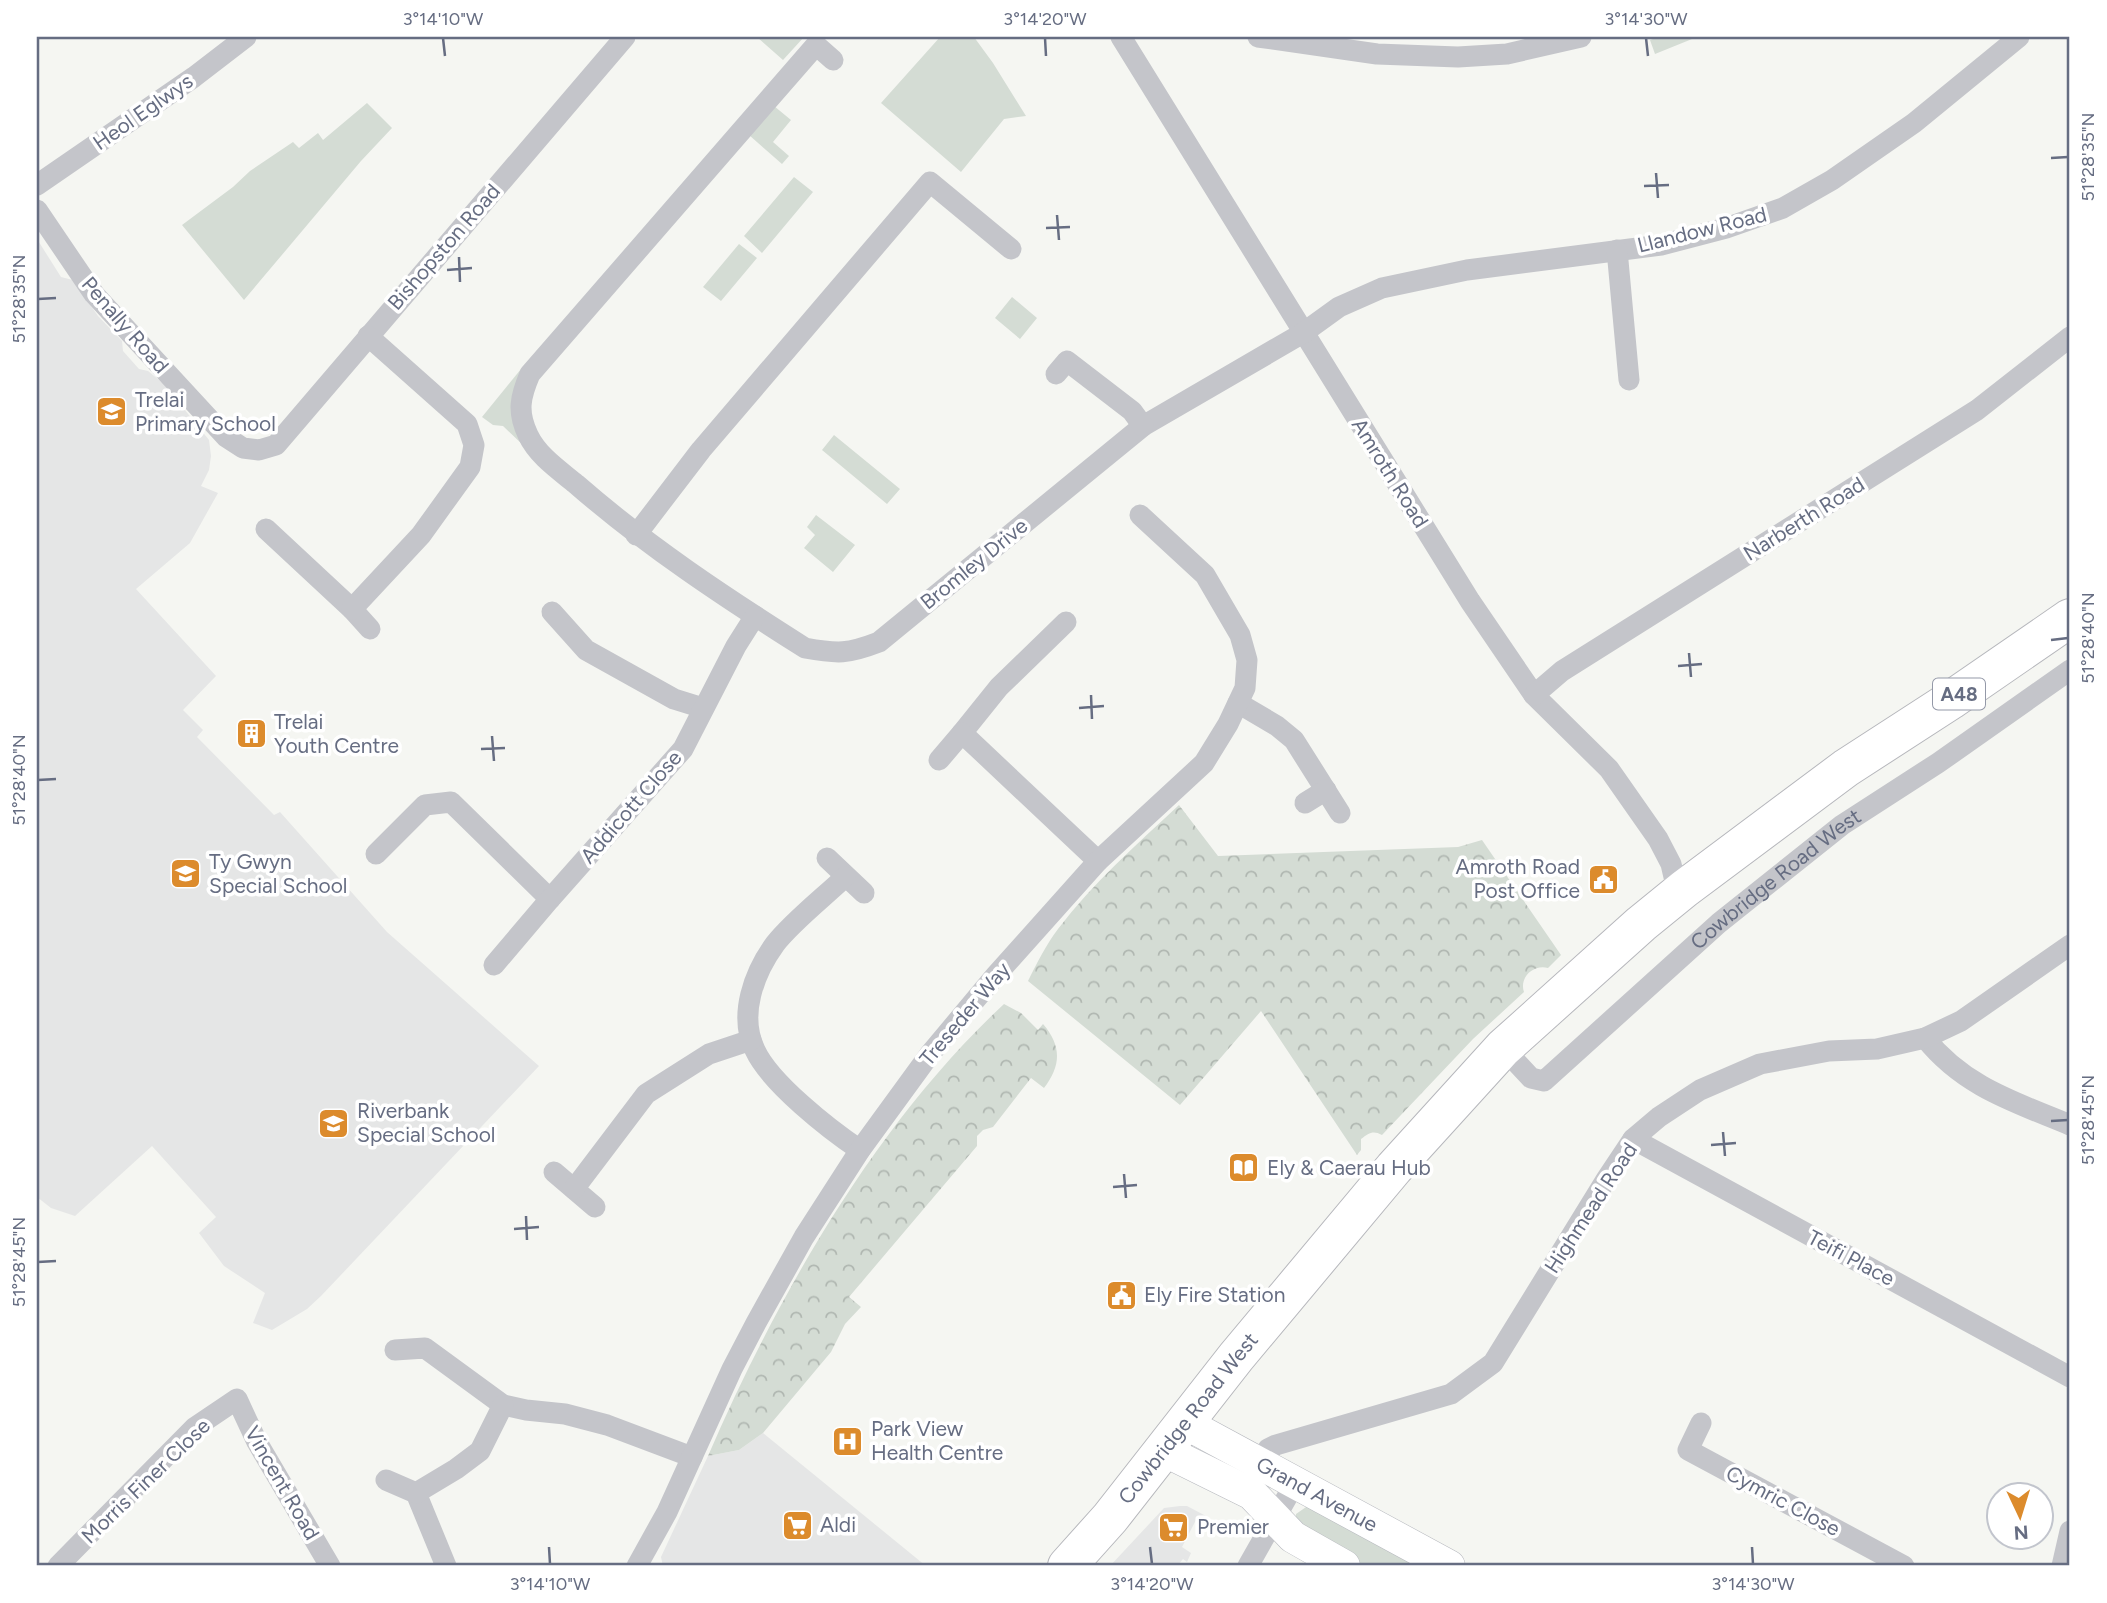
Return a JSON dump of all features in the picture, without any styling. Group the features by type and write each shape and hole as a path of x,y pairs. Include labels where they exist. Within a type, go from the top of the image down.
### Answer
{"highway":[{"name":"Cowbridge Road West","path":"1067,1566 1110,1518 1236,1357 1394,1168 1503,1048 1684,889 1846,768 2070,618"}],"street":[{"name":"Heol Eglwys","path":"37,185 194,77 246,37"},
{"name":"Bishopston Road","path":"259,450 276,445 625,37"},
{"path":"1258,37 1377,54 1458,57 1507,54 1581,37"},
{"name":"Llandow Road","path":"1303,333 1339,307 1382,288 1467,270 1661,245 1726,228 1783,208 1832,180 1914,123 2019,37"},
{"name":"Amroth Road","path":"1124,38 1470,601 1535,695 1609,769 1658,839 1671,864 1674,877 1684,889"},
{"name":"Bromley Drive","path":"833,60 816,45 530,374 521,395 521,418 528,436 539,452 636,535 805,649 836,654 859,650 879,642 1143,426 1303,333"},
{"path":"636,535 701,450 930,182 1011,249"},
{"name":"Penally Road","path":"37,210 94,294 149,354 226,436 243,449 259,450"},
{"path":"1617,250 1629,380"},
{"path":"352,609 421,535 470,467 474,445 467,424 368,336"},
{"name":"Narberth Road","path":"1535,695 1562,671 1977,410 2070,337"},
{"path":"1056,374 1067,361 1132,411 1143,426"},
{"name":"Treseder Way","path":"637,1566 667,1512 756,1323 804,1237 860,1150 964,1012 1098,861 1204,763 1238,703 1245,688 1247,660 1240,635 1205,575 1140,516"},
{"path":"267,529 370,629"},
{"path":"552,612 586,650 674,699 703,708"},
{"name":"Addicott Close","path":"494,965 683,749 736,646 755,616"},
{"path":"939,761 999,687 1066,622"},
{"name":"Cowbridge Road West","path":"1503,1048 1531,1078 1544,1081 1719,923 1842,825 1938,764 2070,670"},
{"path":"1238,703 1278,726 1294,740 1340,813"},
{"path":"962,733 1098,861"},
{"path":"1305,803 1326,790"},
{"path":"376,854 425,806 451,802 550,899"},
{"path":"827,858 864,893"},
{"path":"845,877 776,942 758,971 748,1006 751,1040 760,1059 821,1121 860,1150"},
{"name":"Highmead Road","path":"1259,1463 1268,1449 1276,1445 1451,1394 1493,1363 1606,1178 1633,1139 1659,1117 1700,1090 1760,1064 1829,1051 1877,1049 1925,1038 1961,1021 2070,945"},
{"path":"1925,1038 1960,1074 2001,1096 2070,1125"},
{"path":"574,1189 646,1094 709,1054 751,1040"},
{"name":"Teifi Place","path":"1633,1139 2070,1377"},
{"path":"554,1172 595,1207"},
{"path":"395,1350 428,1338 503,1405 565,1414 607,1425 692,1457"},
{"name":"Morris Finer Close","path":"58,1566 194,1428 237,1399"},
{"name":"Vincent Road","path":"237,1399 257,1442 330,1566"},
{"path":"416,1493 480,1451 503,1405"},
{"name":"Cymric Close","path":"1701,1423 1688,1450 1904,1566"},
{"name":"Grand Avenue","path":"1174,1436 1259,1463 1449,1566"},
{"name":"Grand Avenue","path":"1174,1436 1252,1494 1303,1544 1344,1566"},
{"path":"386,1480 416,1493 446,1566"},
{"path":"1248,1566 1295,1483"},
{"path":"2062,1566 2070,1531"}],"shaded area":[{"path":"37,239 61,277 73,280 98,316 122,341 123,351 139,369 148,371 164,384 209,440 209,470 201,486 218,493 190,543 136,589 216,676 183,710 203,730 197,737 274,815 280,812 387,932 539,1066 321,1296 307,1309 272,1330 253,1323 265,1293 224,1266 199,1233 216,1217 152,1146 75,1216 51,1208 37,1197"},
{"path":"763,1433 926,1566 663,1566 661,1557 708,1456 739,1450"},
{"path":"1187,1506 1206,1516 1197,1518 1182,1547 1191,1553 1187,1562 1183,1559 1177,1566 1110,1566 1164,1508"}],"green space":[{"path":"757,37 804,37 783,60"},
{"path":"940,37 974,37 1026,116 1004,119 961,172 881,103"},
{"path":"1659,37 1697,37 1655,54 1650,40"},
{"path":"367,103 392,128 244,300 182,225 250,171 293,142 299,148 318,133 323,140"},
{"path":"774,106 791,120 773,142 789,156 782,164 749,135"},
{"path":"794,177 813,192 762,253 744,236"},
{"path":"739,244 757,258 721,301 703,287"},
{"path":"1012,297 1037,318 1020,339 995,318"},
{"path":"521,369 524,446 503,426 493,425 482,417"},
{"path":"834,435 900,489 887,504 822,450"},
{"path":"816,515 855,545 833,572 804,548 815,535 807,527"},
{"path":"1179,805 1218,856 1458,847 1482,840 1561,955 1548,968 1537,968 1528,973 1525,977 1524,992 1473,1039 1382,1135 1371,1133 1361,1139 1361,1150 1357,1155 1261,1011 1180,1105 1028,981 1050,941 1071,912 1115,865"},
{"path":"1004,1004 1021,1013 1038,1030 1043,1024 1054,1040 1057,1056 1050,1080 1044,1088 1031,1078 993,1127 983,1130 977,1136 977,1146 849,1297 861,1307 845,1324 831,1352 763,1433 739,1450 708,1456 765,1335 834,1215 913,1102 957,1051"},
{"path":"1309,1505 1430,1566 1364,1566 1304,1534 1296,1520 1296,1514"}],"place":[{"name":"Trelai Primary School","path":"112,412"},
{"name":"Trelai Youth Centre","path":"251,734"},
{"name":"Ty Gwyn Special School","path":"186,874"},
{"name":"Amroth Road Post Office","path":"1603,879"},
{"name":"Riverbank Special School","path":"334,1123"},
{"name":"Ely & Caerau Hub","path":"1244,1168"},
{"name":"Ely Fire Station","path":"1121,1295"},
{"name":"Park View Health Centre","path":"848,1441"},
{"name":"Aldi","path":"797,1525"},
{"name":"Premier","path":"1174,1527"}]}
